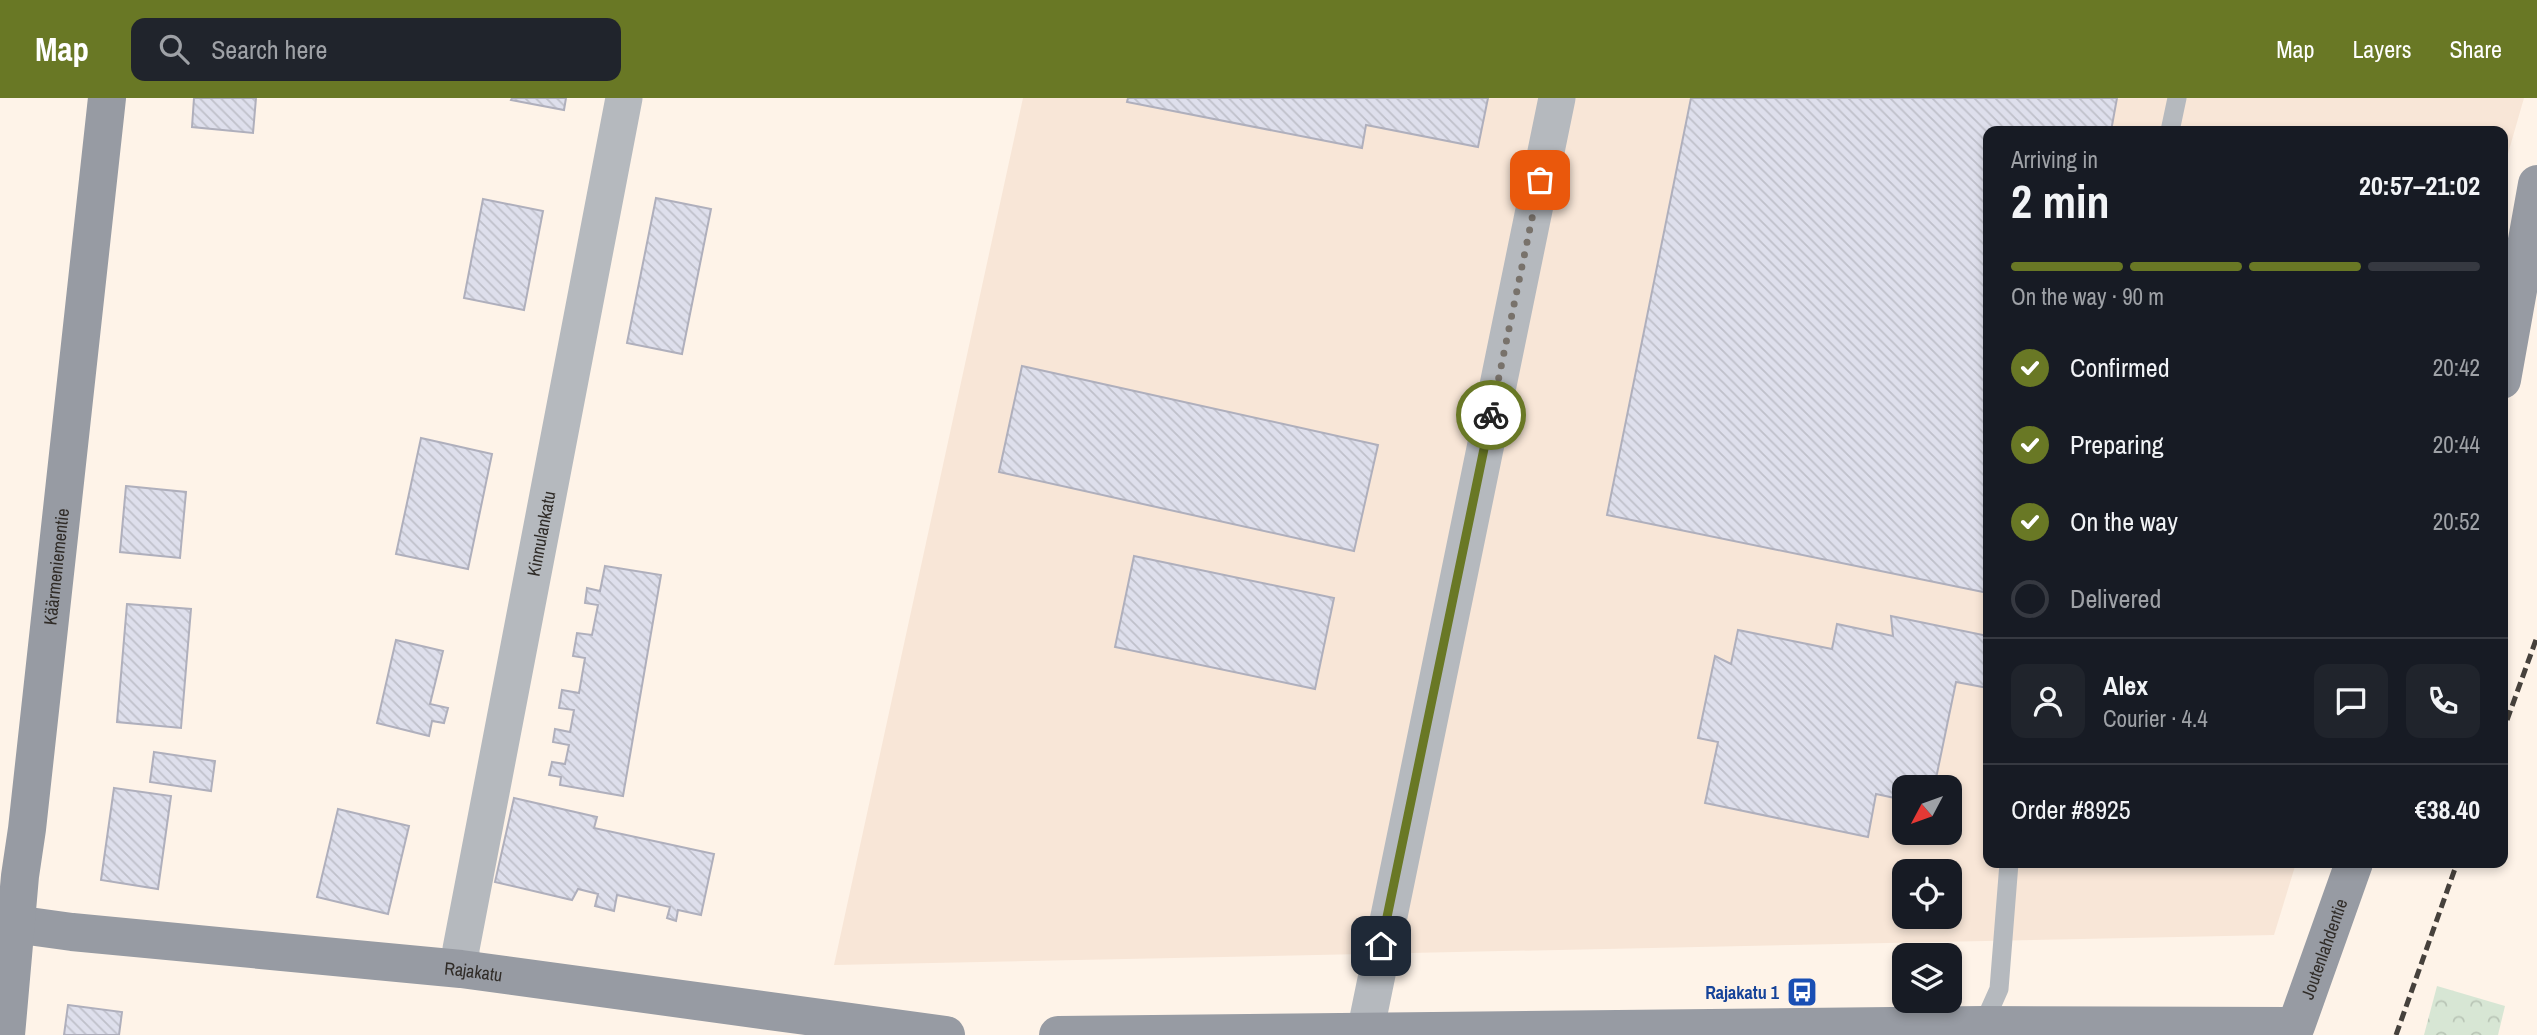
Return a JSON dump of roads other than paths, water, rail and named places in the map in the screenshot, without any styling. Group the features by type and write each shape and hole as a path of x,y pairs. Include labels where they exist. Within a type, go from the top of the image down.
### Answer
{"street":[{"name":"Käärmeniementie","path":"6,1035 8,923 107,98"},
{"name":"Kinnulankatu","path":"461,970 460,949 624,98"},
{"path":"1365,1033 1557,98"},
{"path":"2508,346 2537,184"},
{"name":"Joutenlahdentie","path":"2295,1031 2352,868"},
{"name":"Rajakatu","path":"8,923 461,970 946,1035"},
{"path":"1058,1035 1708,1032 1983,1025 2295,1031"}],"lane":[{"path":"2171,126 2177,98"},
{"path":"1983,1025 1999,989 2009,868"}],"railway":[{"path":"2508,717 2537,637"},
{"path":"2396,1035 2455,868"}],"place":[{"name":"Rajakatu 1","path":"1802,992"}]}
